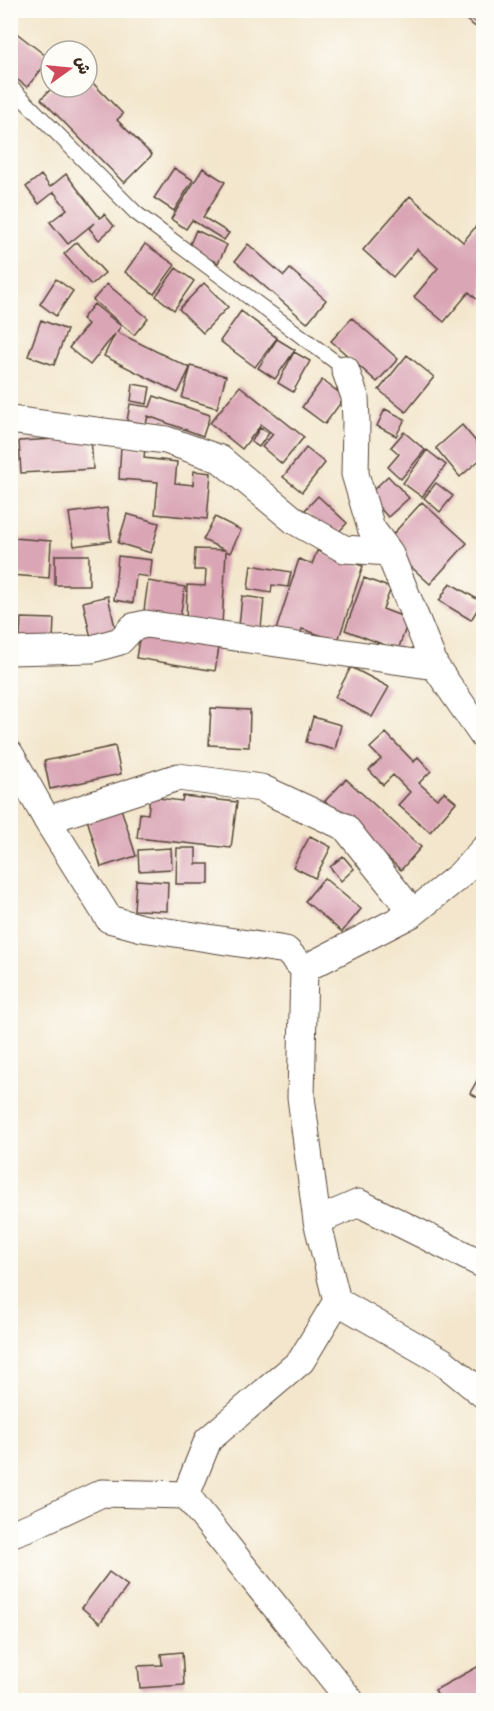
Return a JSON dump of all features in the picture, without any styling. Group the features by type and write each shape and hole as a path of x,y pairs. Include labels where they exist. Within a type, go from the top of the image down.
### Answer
{"street":[{"path":"345,369 355,397 355,474 371,528 388,552 435,666 483,737"},
{"path":"10,420 166,440 220,459 295,521 344,549 388,552"},
{"path":"10,651 92,649 120,641 133,627 146,624 435,666"},
{"path":"10,754 47,820 109,919 142,928 286,950 304,969 301,1097 317,1221 337,1301 301,1361 208,1440 186,1495"},
{"path":"47,820 178,777 261,788 345,827 413,913"},
{"path":"304,969 413,913 460,875 483,849"},
{"path":"317,1221 359,1203 483,1265"},
{"path":"337,1301 442,1361 483,1395"},
{"path":"10,1534 102,1493 186,1495"},
{"path":"186,1495 350,1701"}],"lane":[{"path":"471,10 483,19"},
{"path":"10,86 136,213 345,369"}],"building":[{"path":"452,10 483,10 483,32"},
{"path":"10,28 39,50 39,72 27,87 10,74"},
{"path":"99,89 123,114 117,120 152,155 124,183 41,99 99,99"},
{"path":"174,168 193,180 174,211 154,198"},
{"path":"203,168 225,182 203,217 229,233 224,240 192,220 186,229 171,219"},
{"path":"66,174 100,218 104,214 114,226 99,240 89,228 94,223 68,244 50,222 67,209 54,192 39,204 26,187 41,175 50,187"},
{"path":"410,196 463,242 483,218 483,305 469,292 444,322 414,297 438,268 417,249 393,277 363,250"},
{"path":"196,230 227,245 218,263 188,249"},
{"path":"77,242 105,273 91,285 64,254"},
{"path":"145,244 175,265 154,294 125,272"},
{"path":"248,244 284,276 290,269 326,300 307,323 235,261"},
{"path":"176,268 194,281 174,310 156,296"},
{"path":"56,279 73,291 56,316 40,304"},
{"path":"204,283 228,307 203,333 179,309"},
{"path":"107,284 148,318 134,335 93,300"},
{"path":"94,304 121,326 117,332 190,368 178,393 104,356 115,334 90,365 69,348 88,324 82,319"},
{"path":"241,311 277,338 255,367 220,341"},
{"path":"352,318 398,359 377,382 331,341"},
{"path":"41,320 67,330 54,365 28,356"},
{"path":"277,339 295,350 275,379 258,368"},
{"path":"294,352 310,361 293,392 278,383"},
{"path":"407,355 434,377 406,412 379,390"},
{"path":"191,366 226,376 217,408 182,398"},
{"path":"322,380 345,397 325,424 302,407"},
{"path":"133,384 150,387 147,404 131,401"},
{"path":"240,386 304,437 282,464 262,447 273,434 261,425 242,449 210,423"},
{"path":"154,396 210,415 203,436 148,416 146,424 127,421 130,404 150,407"},
{"path":"385,409 405,419 396,436 377,426"},
{"path":"462,425 483,450 483,457 460,477 436,448"},
{"path":"260,428 269,433 259,447 251,442"},
{"path":"404,432 425,450 401,479 388,467 399,454 391,447"},
{"path":"91,437 93,469 21,473 19,441"},
{"path":"121,446 145,448 144,458 177,462 175,483 193,485 194,471 211,473 207,519 155,514 158,482 119,479"},
{"path":"306,448 325,463 302,492 283,477"},
{"path":"427,450 446,465 422,497 403,483"},
{"path":"388,476 409,498 388,517 368,495"},
{"path":"436,483 453,496 440,512 424,498"},
{"path":"318,496 347,523 334,537 305,510"},
{"path":"422,502 467,543 430,584 385,543"},
{"path":"107,508 111,541 74,546 69,513"},
{"path":"127,514 159,523 151,553 118,543"},
{"path":"215,517 241,530 230,553 226,551 222,625 186,624 187,585 205,586 206,570 194,570 195,549 225,550 203,540"},
{"path":"13,538 51,541 49,578 10,575"},
{"path":"317,551 363,566 338,641 302,629 299,638 276,630 299,559 312,564"},
{"path":"55,555 89,555 89,585 55,585"},
{"path":"118,556 152,560 150,577 136,575 133,603 114,600"},
{"path":"251,565 291,572 288,587 272,585 271,593 248,589"},
{"path":"364,578 391,588 383,609 409,619 398,650 345,630"},
{"path":"148,581 185,587 179,624 143,618"},
{"path":"450,583 482,602 471,620 439,601"},
{"path":"108,596 116,632 91,638 83,602"},
{"path":"242,596 264,599 261,628 239,626"},
{"path":"21,618 54,619 53,640 20,638"},
{"path":"141,628 220,642 215,671 136,658"},
{"path":"351,667 389,687 372,717 335,697"},
{"path":"211,708 250,710 249,747 209,745"},
{"path":"313,717 341,725 335,750 306,742"},
{"path":"386,733 414,762 418,757 431,771 419,783 437,799 444,792 456,802 430,832 398,805 410,792 393,775 383,785 369,770 381,759 370,748"},
{"path":"115,746 121,774 50,789 44,761"},
{"path":"346,779 421,847 401,870 325,801"},
{"path":"183,796 237,802 231,848 137,838 140,813 148,814 150,797 182,801"},
{"path":"119,802 136,856 101,867 85,812"},
{"path":"310,836 331,847 315,878 293,867"},
{"path":"171,848 172,869 139,871 138,850"},
{"path":"177,848 196,848 196,864 209,864 209,884 176,884"},
{"path":"343,856 354,869 341,881 330,867"},
{"path":"324,878 361,909 342,932 305,901"},
{"path":"136,880 168,882 167,911 134,910"},
{"path":"483,1070 483,1101 470,1093"},
{"path":"109,1572 128,1586 100,1623 82,1608"},
{"path":"182,1652 184,1685 140,1688 138,1666 162,1665 161,1654"},
{"path":"479,1666 483,1674 483,1700 441,1700 435,1690"}]}
